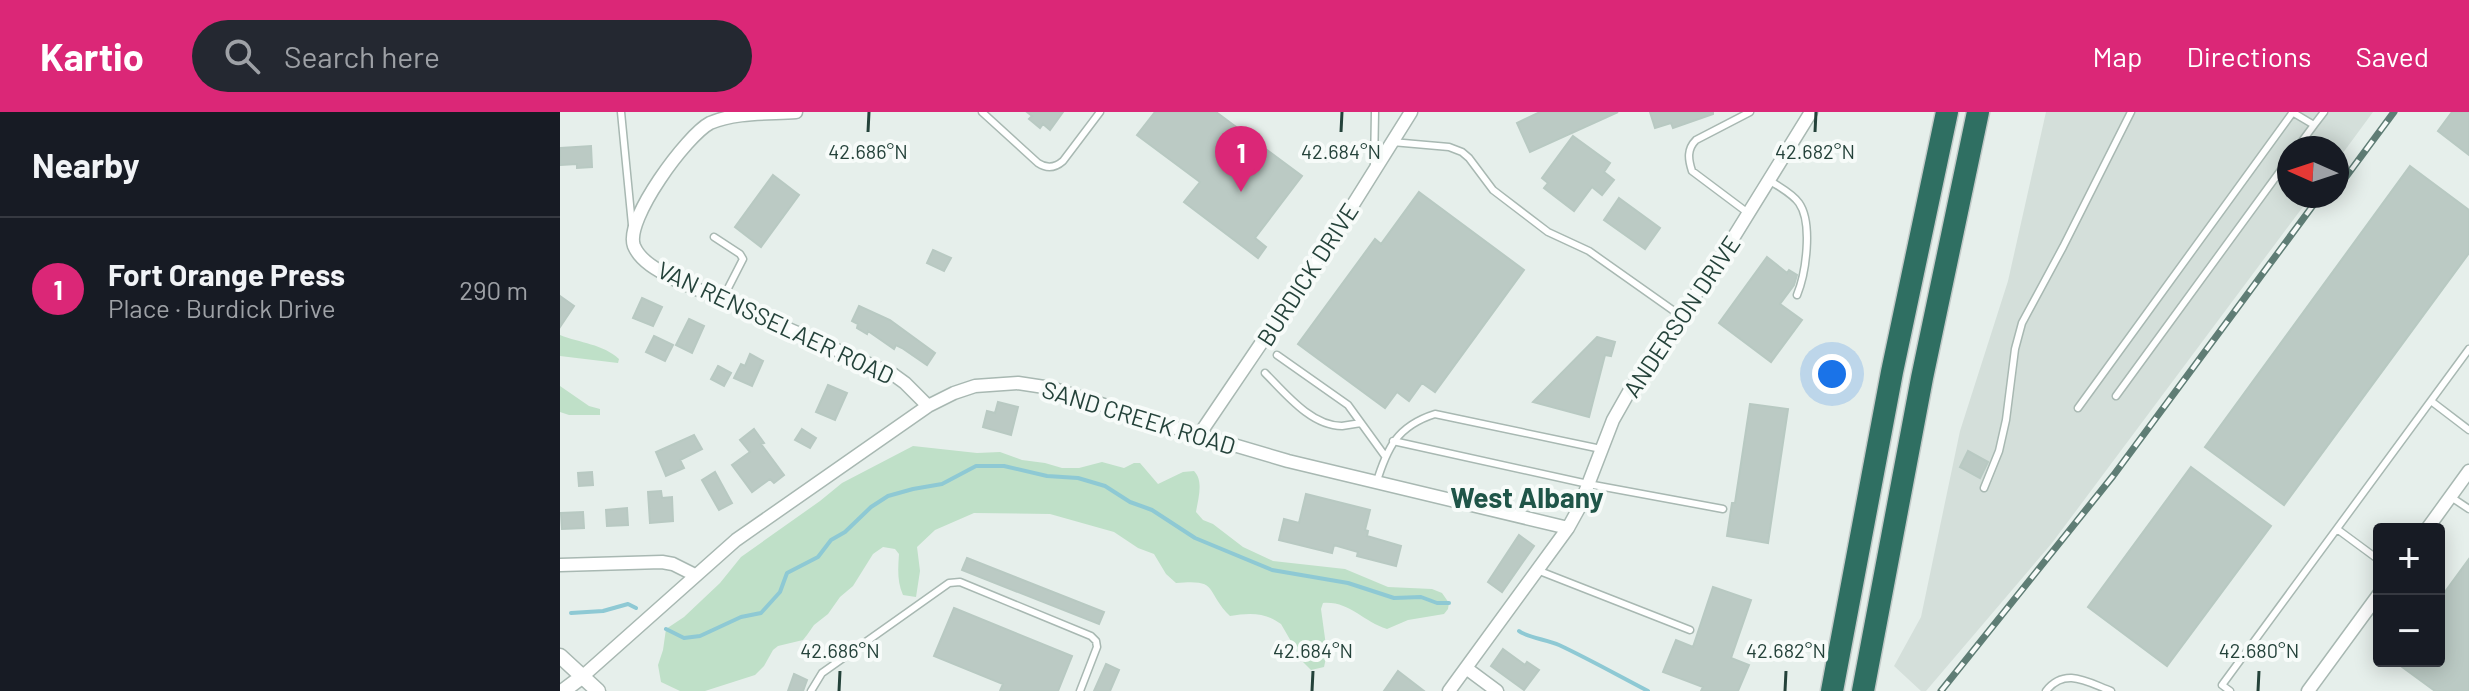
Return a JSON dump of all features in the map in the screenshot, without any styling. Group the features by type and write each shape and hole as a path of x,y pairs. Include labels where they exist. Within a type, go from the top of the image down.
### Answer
{"highway":[{"path":"1832,691 1892,372 1947,112"},
{"path":"1863,691 1922,378 1978,112"}],"street":[{"path":"633,232 648,200 669,168 707,125 727,117 796,112"},
{"name":"BURDICK DRIVE","path":"1199,435 1411,112"},
{"name":"ANDERSON DRIVE","path":"1449,691 1568,528 1630,390 1811,112"},
{"name":"VAN RENSSELAER ROAD","path":"633,232 634,247 642,257 678,281 876,366 905,383 928,406"},
{"name":"SAND CREEK ROAD","path":"563,691 751,528 928,406 975,386 1039,385 1199,435 1376,484 1568,528"},
{"path":"2432,523 2469,471"},
{"path":"560,565 666,562 695,575"},
{"path":"2308,691 2378,595"},
{"path":"560,656 598,691"},
{"path":"1466,668 1497,691"}],"lane":[{"path":"621,112 633,232"},
{"path":"982,112 1038,163 1050,167 1063,161 1100,112"},
{"path":"1374,172 1375,112"},
{"path":"1748,213 1692,171 1689,153 1690,146 1696,140 1750,112"},
{"path":"1984,488 1996,460 2006,420 2015,349 2022,323 2131,112"},
{"path":"2078,408 2292,112 2314,125"},
{"path":"2306,136 2324,112"},
{"path":"1392,142 1449,147 1462,152 1493,190 1548,232 1589,251 1681,316"},
{"path":"2116,396 2277,175"},
{"path":"1769,180 1794,196 1806,218 1803,280 1797,295"},
{"path":"714,237 743,259 722,300"},
{"path":"2230,691 2222,685 2469,349"},
{"path":"1277,355 1348,405 1385,456"},
{"path":"1265,373 1301,408 1321,420 1340,426 1361,423"},
{"path":"2431,401 2469,430"},
{"path":"1376,484 1393,441 1411,425 1435,414 1601,449"},
{"path":"1393,441 1588,484 1723,509"},
{"path":"2451,497 2469,509"},
{"path":"2337,529 2373,556"},
{"path":"1537,570 1690,630"},
{"path":"811,691 822,673 949,583 960,582 1091,636 1097,647 1080,691"},
{"path":"2046,691 2053,682 2065,677 2111,691"}],"shaded area":[{"path":"2046,112 2373,112 2349,145 2349,136 2277,136 2277,208 2302,208 2052,543 1926,691 1921,691 1894,666 1921,617 1960,431 2008,281"}],"green space":[{"path":"560,335 606,350 619,359 618,363 560,356"},
{"path":"560,386 589,406 600,409 600,415 560,412"},
{"path":"913,446 977,453 1000,452 1062,468 1079,468 1102,462 1124,468 1140,463 1158,484 1183,472 1194,471 1200,485 1196,512 1243,547 1273,561 1345,569 1388,587 1432,589 1442,593 1449,603 1448,609 1444,614 1408,620 1387,629 1341,605 1323,603 1321,609 1327,653 1324,667 1311,670 1281,624 1257,614 1230,616 1206,585 1176,583 1166,574 1154,554 1138,548 1114,532 1050,514 974,513 935,530 917,547 920,571 916,597 903,595 898,570 899,554 895,549 883,547 873,554 853,586 803,640 778,646 755,675 705,691 680,691 661,682 658,665 666,629 684,617 720,583 741,557 842,483"}],"building":[{"path":"1027,112 1063,112 1050,130 1043,124 1040,128 1029,119 1032,116"},
{"path":"1155,112 1216,112 1302,176 1255,238 1266,247 1258,258 1184,202 1200,182 1137,135"},
{"path":"1540,112 1618,112 1530,152 1517,123"},
{"path":"1650,112 1713,114 1673,128 1671,123 1655,128"},
{"path":"2452,112 2469,112 2469,155 2438,131"},
{"path":"1573,136 1610,163 1604,172 1614,180 1602,195 1592,187 1574,211 1544,188 1548,183 1542,178"},
{"path":"591,146 592,167 560,165 560,148"},
{"path":"2410,166 2469,210 2469,253 2284,505 2205,447"},
{"path":"773,175 799,195 761,247 735,227"},
{"path":"1419,192 1524,270 1435,392 1422,383 1409,401 1397,392 1385,408 1298,344 1375,239 1381,244"},
{"path":"1619,198 1660,228 1645,249 1604,220"},
{"path":"933,250 951,258 944,271 927,263"},
{"path":"1767,257 1787,273 1789,270 1797,275 1794,285 1780,304 1802,320 1771,362 1719,323"},
{"path":"560,296 574,306 560,327"},
{"path":"642,298 662,307 653,326 633,318"},
{"path":"859,306 890,320 935,353 927,365 902,348 896,345 894,349 868,331 867,334 857,328 858,324 852,321"},
{"path":"689,319 704,326 692,353 676,345"},
{"path":"654,336 673,345 665,361 646,352"},
{"path":"1597,337 1615,342 1611,356 1605,355 1589,417 1533,402"},
{"path":"750,354 763,361 752,386 734,378 741,364 745,366"},
{"path":"718,366 731,373 724,386 711,379"},
{"path":"828,385 847,393 835,420 816,412"},
{"path":"998,402 1018,407 1011,435 983,427 987,411 995,413"},
{"path":"1750,404 1788,409 1768,543 1727,536"},
{"path":"754,429 784,475 774,483 770,479 752,492 732,465 750,452 740,440"},
{"path":"802,429 816,438 810,448 795,440"},
{"path":"694,435 702,449 680,460 684,468 666,476 656,452"},
{"path":"1968,451 1988,462 1980,478 1960,467"},
{"path":"2191,467 2271,526 2167,666 2088,607"},
{"path":"592,472 593,485 579,486 578,473"},
{"path":"715,472 732,503 719,510 702,480"},
{"path":"661,491 662,498 672,497 673,521 650,523 648,492"},
{"path":"1306,494 1370,510 1365,530 1368,531 1367,536 1401,546 1396,566 1357,556 1358,552 1334,545 1332,553 1279,540 1284,519 1299,523"},
{"path":"627,508 628,525 607,526 606,510"},
{"path":"583,512 584,528 562,529 561,513"},
{"path":"1519,535 1534,546 1502,592 1488,582"},
{"path":"967,558 1104,612 1099,624 962,570"},
{"path":"2469,559 2469,691 2435,691 2402,667 2445,667 2445,592"},
{"path":"1713,587 1751,600 1731,658 1749,665 1738,691 1701,691 1703,687 1663,672 1676,640 1693,647"},
{"path":"954,608 1072,656 1058,691 1000,691 1003,684 934,656"},
{"path":"1503,649 1525,665 1527,662 1539,670 1524,690 1491,666"},
{"path":"1106,664 1119,670 1110,691 1094,691"},
{"path":"1398,671 1424,691 1384,691"},
{"path":"794,674 807,680 803,691 788,691"}],"waterway":[{"path":"666,629 684,638 700,636 741,617 761,613 780,592 787,573 818,557 831,540 845,532 871,507 888,496 942,484 976,466 1004,466 1047,476 1078,478 1105,486 1130,502 1152,510 1195,538 1272,570 1348,583 1394,598 1421,597 1437,603 1449,603"},
{"path":"571,613 603,611 628,604 636,608"},
{"path":"1519,631 1559,645 1648,691"}],"railway":[{"path":"2349,173 2394,112"},
{"path":"1941,691 2113,476 2311,208"}],"place":[{"name":"Fort Orange Press","path":"1241,192"}],"district":[{"name":"West Albany","path":"1527,497"}]}
